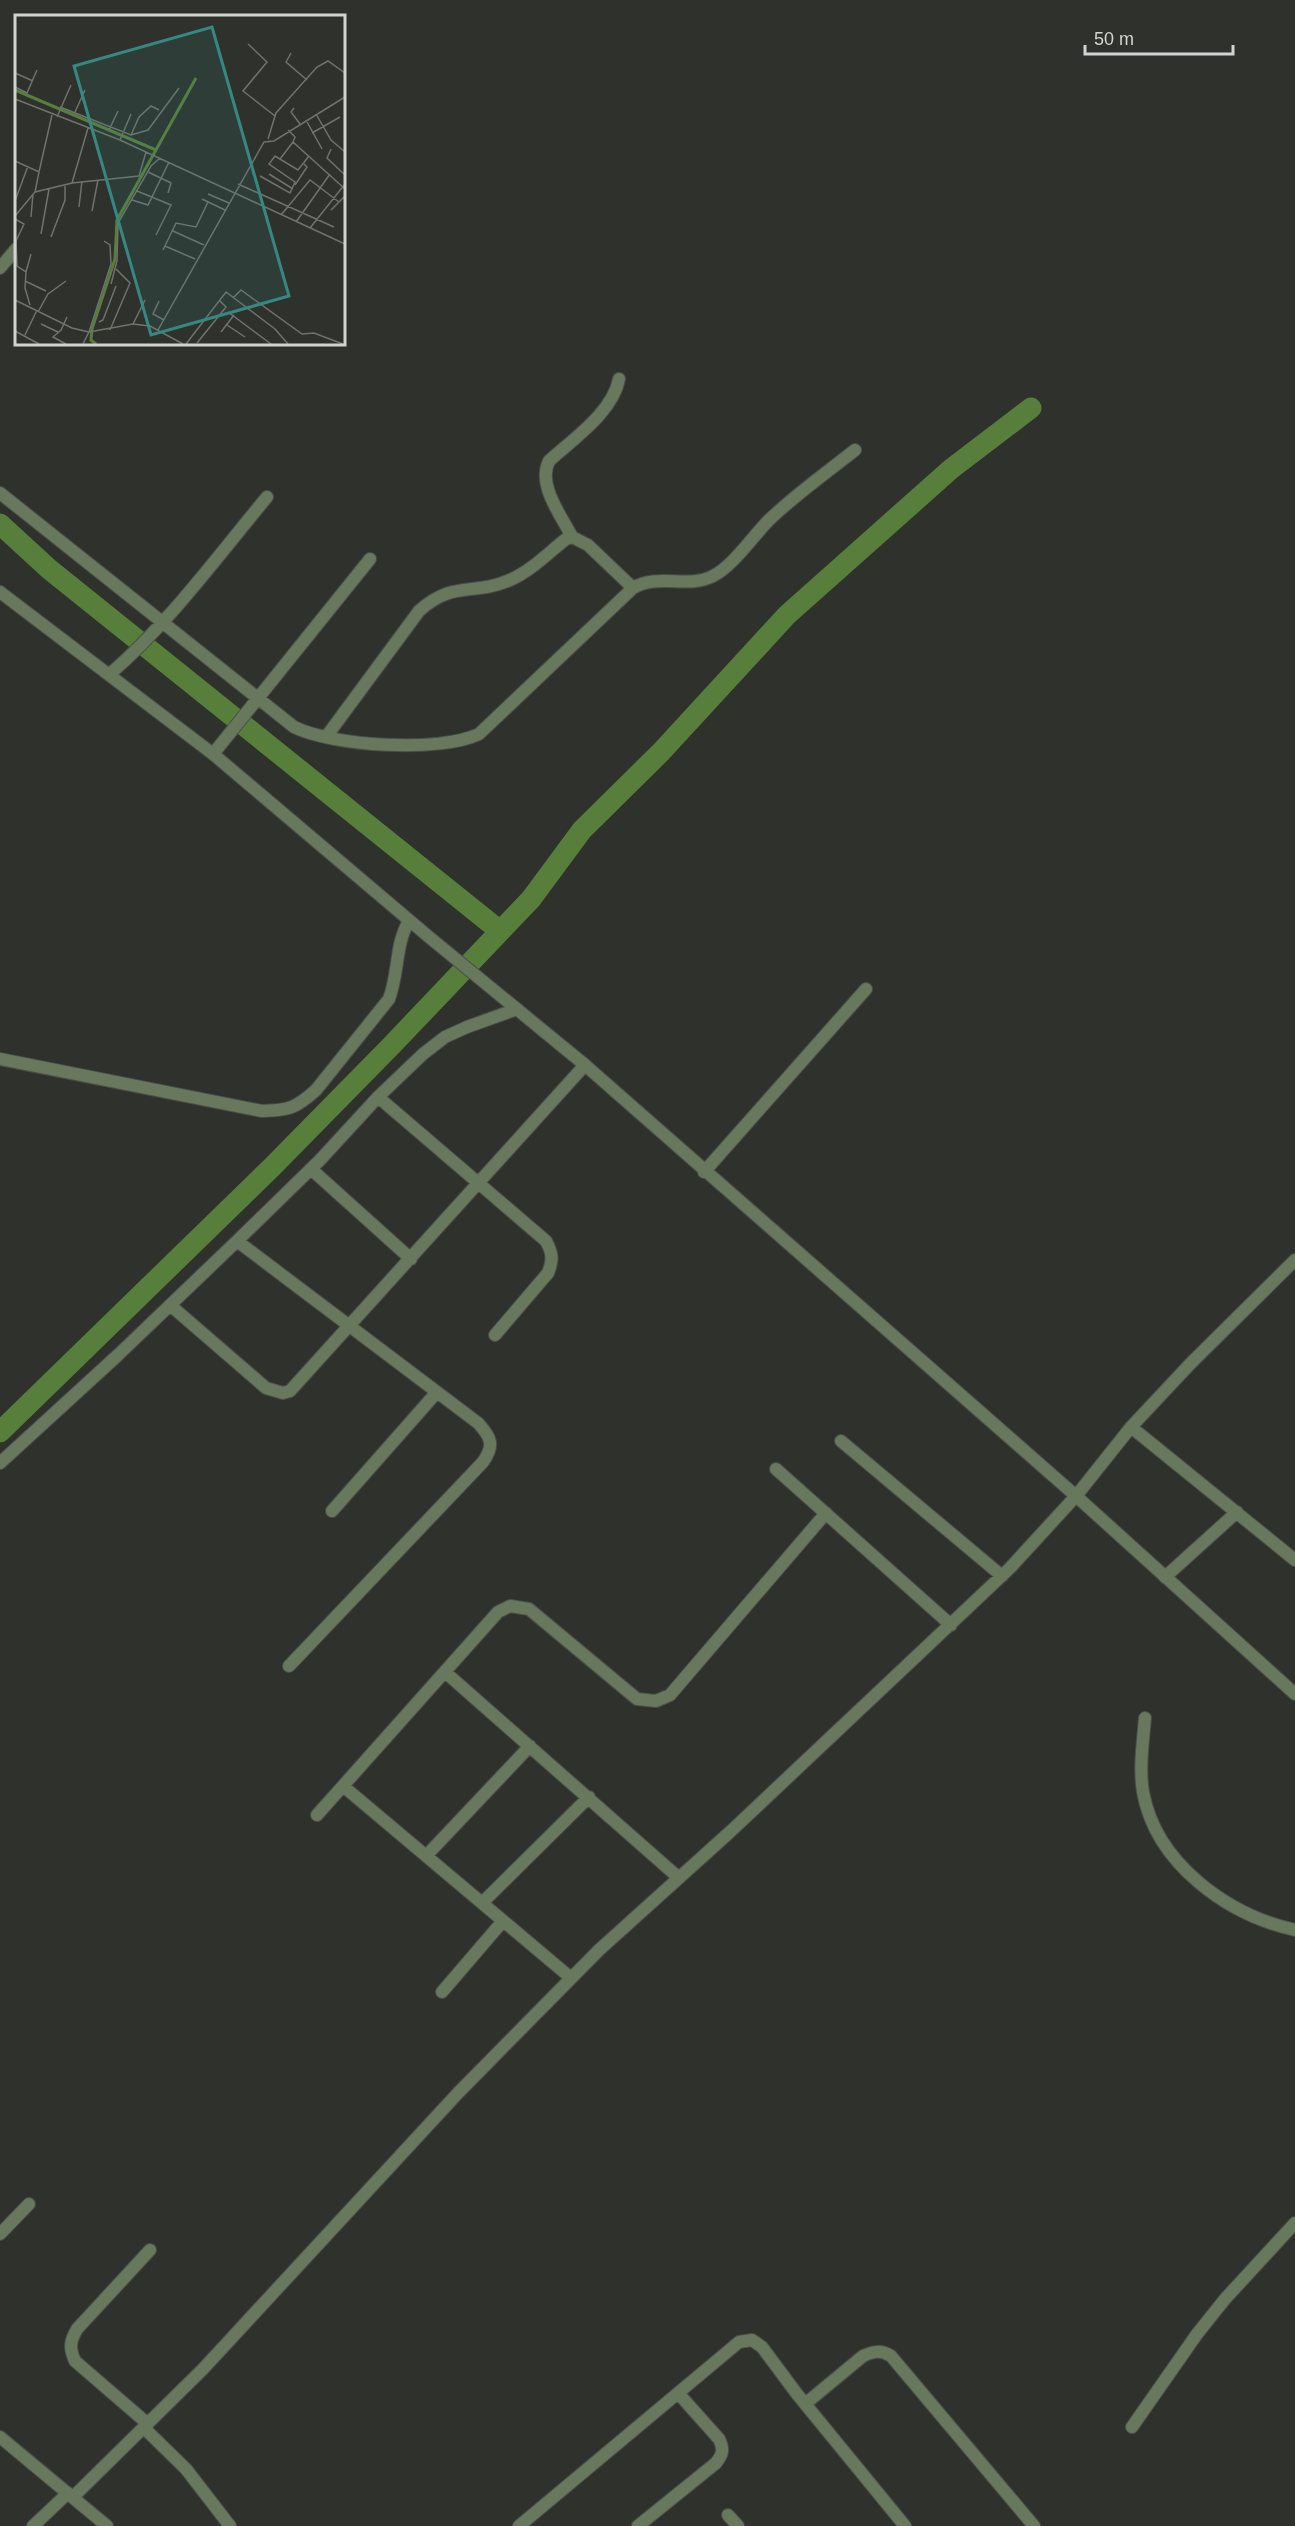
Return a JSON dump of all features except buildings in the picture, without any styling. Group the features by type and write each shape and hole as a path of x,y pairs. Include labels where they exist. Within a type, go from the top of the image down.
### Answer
{"street":[{"path":"0,268 15,250"},
{"path":"619,378 617,389 607,407 549,461 545,484 572,537 588,545 633,588"},
{"path":"0,493 294,726 308,734 326,737 419,745 451,743 479,734 633,588 653,580 690,580 714,576 789,502 855,450"},
{"path":"110,674 130,657 163,621 267,497"},
{"path":"326,737 419,611 434,598 453,591 509,581 572,537"},
{"path":"213,754 370,559"},
{"path":"0,592 213,754 409,921 585,1065 704,1172 1076,1496 1295,1694"},
{"path":"0,1059 262,1111 286,1110 302,1102 316,1090 389,999 394,987 402,932 409,921"},
{"path":"704,1172 866,989"},
{"path":"0,1463 170,1305 311,1169 378,1097 423,1054 446,1037 517,1009"},
{"path":"170,1305 266,1388 275,1392 290,1391 585,1065"},
{"path":"378,1097 546,1241 553,1253 553,1261 548,1273 495,1335"},
{"path":"311,1169 411,1258"},
{"path":"237,1240 478,1423 488,1434 492,1443 489,1453 289,1666"},
{"path":"33,2526 71,2495 146,2426 202,2369 458,2093 571,1978 1002,1576 1076,1496 1131,1427 1191,1363 1295,1260"},
{"path":"332,1511 437,1392"},
{"path":"1131,1427 1295,1560"},
{"path":"841,1441 1002,1576"},
{"path":"776,1470 951,1625"},
{"path":"1165,1577 1237,1512"},
{"path":"318,1815 498,1612 510,1606 529,1609 637,1699 647,1702 664,1699 826,1513"},
{"path":"445,1672 679,1878"},
{"path":"1144,1718 1143,1792 1156,1831 1180,1865 1198,1882 1253,1917 1262,1922 1295,1931"},
{"path":"426,1856 530,1746"},
{"path":"343,1786 571,1978"},
{"path":"482,1903 589,1797"},
{"path":"442,1992 503,1921"},
{"path":"0,2235 28,2204"},
{"path":"1132,2427 1197,2334 1225,2299 1295,2223"},
{"path":"150,2250 76,2329 71,2340 70,2351 75,2361 146,2426 186,2469 230,2526"},
{"path":"519,2526 739,2342 752,2340 762,2347 805,2404 905,2526"},
{"path":"805,2404 863,2356 872,2352 891,2356 1034,2526"},
{"path":"638,2526 716,2463 722,2455 723,2446 719,2439 678,2393"},
{"path":"0,2437 107,2526"},
{"path":"728,2515 738,2526"}],"waterway":[{"path":"0,1432 273,1166 391,1046 531,899 582,830 661,752 787,615 951,469 1031,408"},
{"path":"0,524 49,569 500,931"}]}
